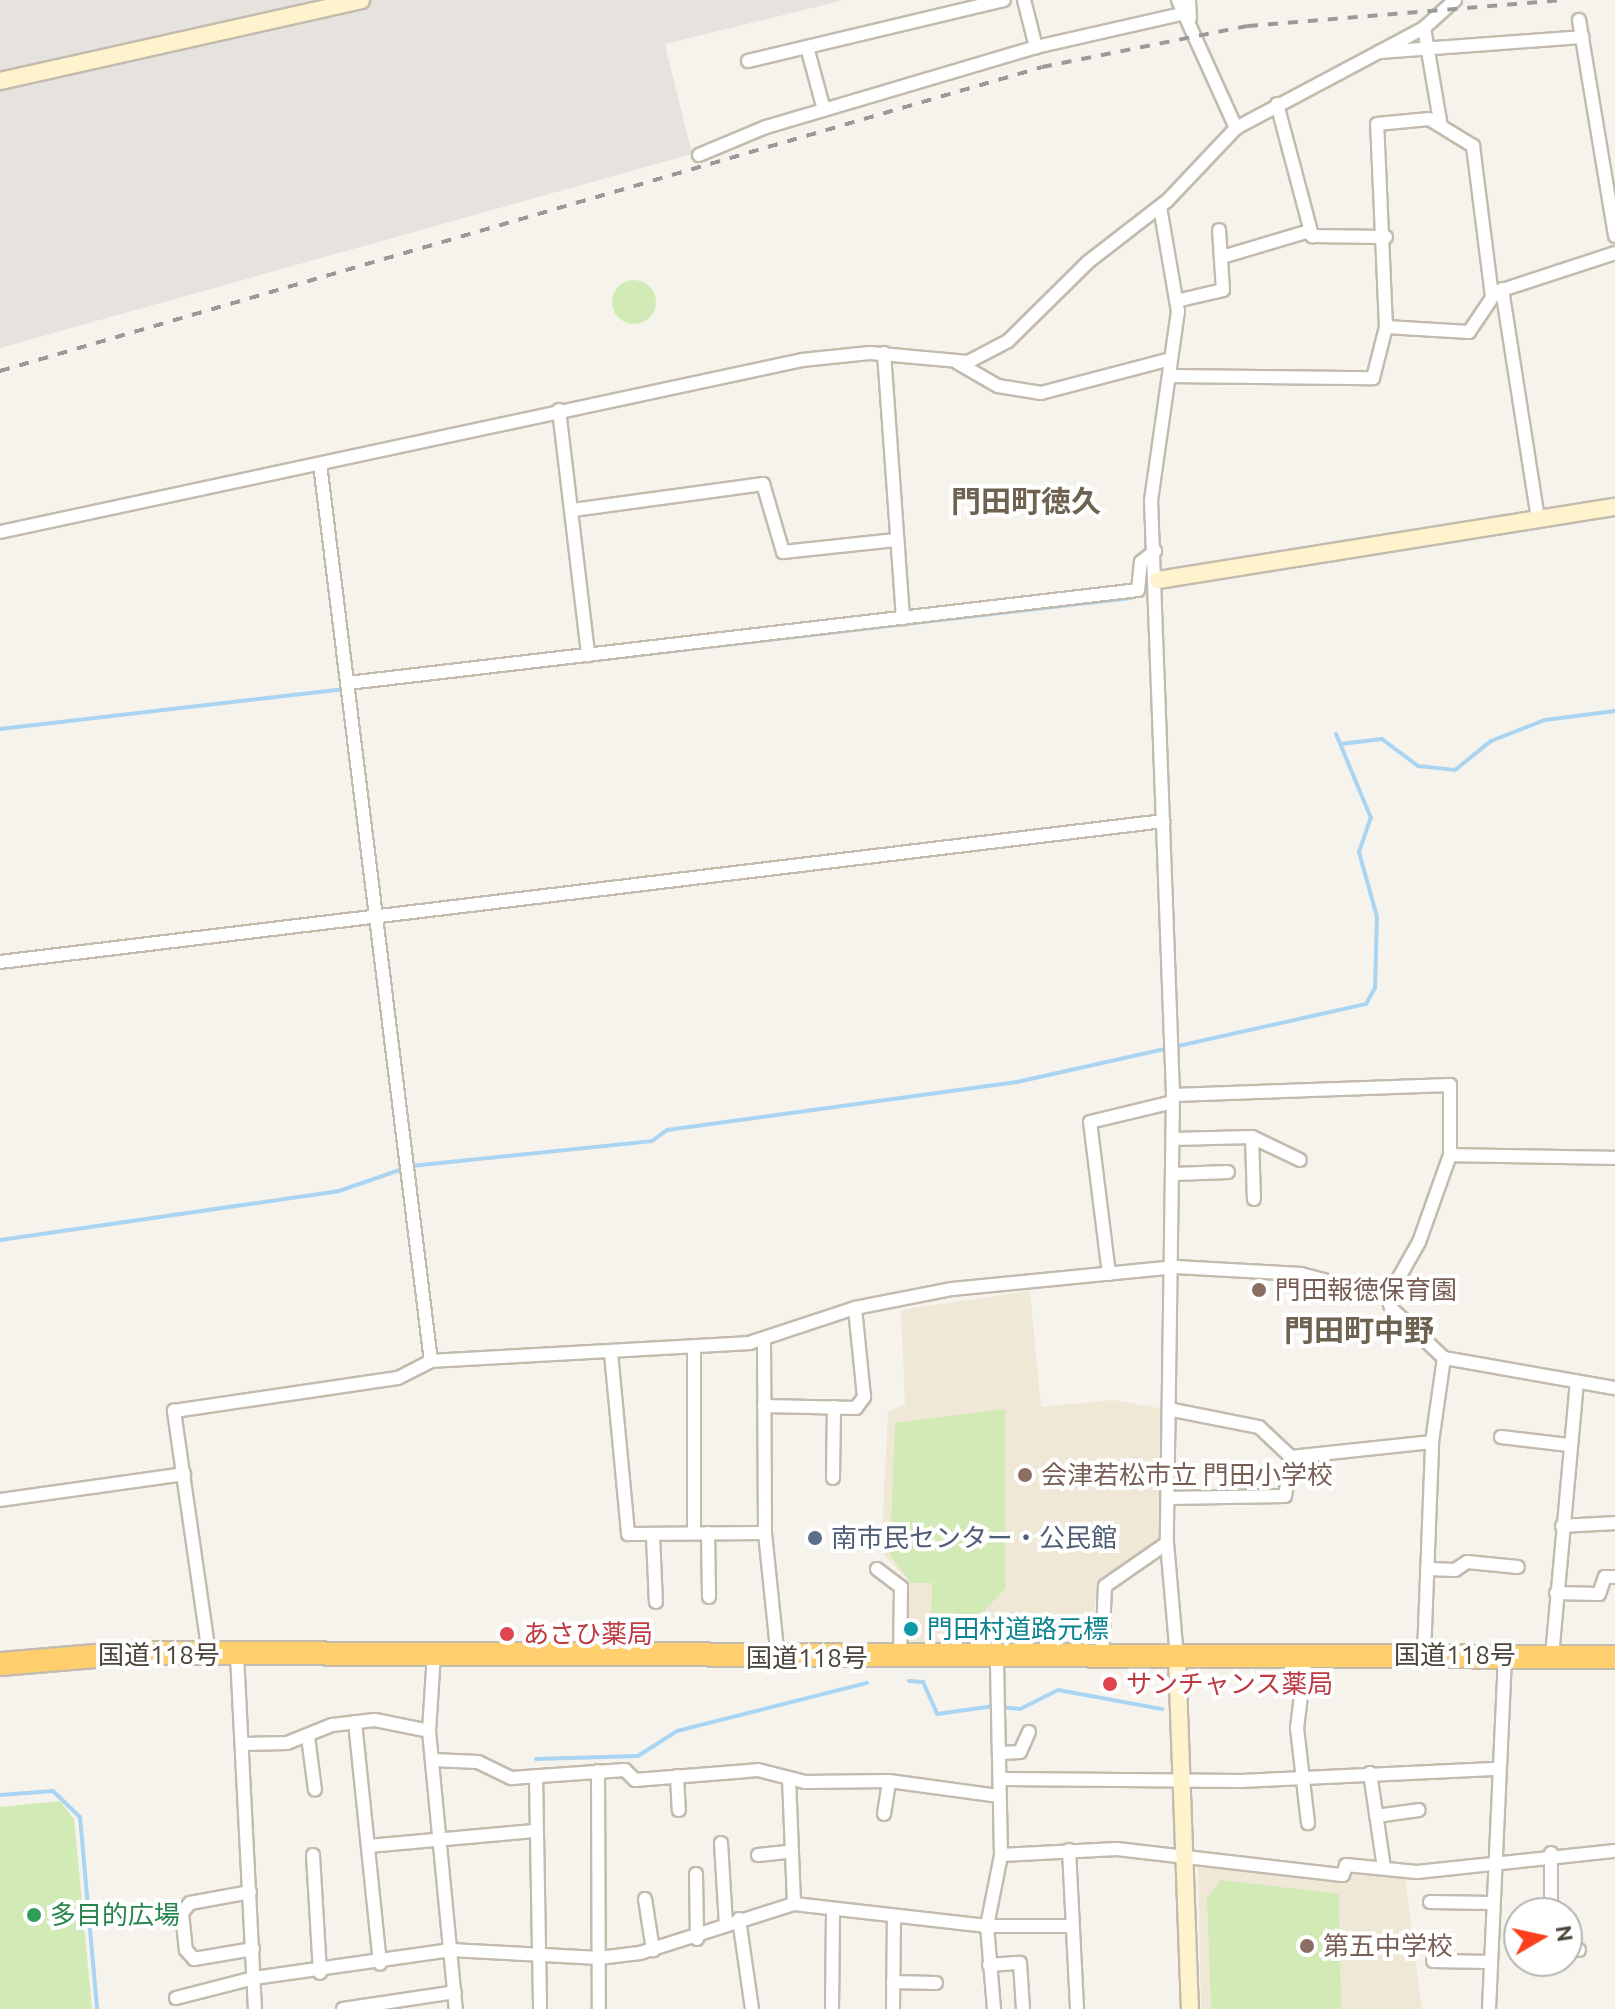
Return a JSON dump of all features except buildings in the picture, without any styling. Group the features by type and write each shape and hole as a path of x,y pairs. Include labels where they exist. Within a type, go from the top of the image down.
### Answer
{"highway":[{"name":"国道118号","path":"0,1664 209,1654 997,1661 1306,1655 1615,1657"}],"street":[{"path":"0,81 361,0"},
{"path":"748,61 1004,0"},
{"path":"1024,0 1036,47"},
{"path":"1178,0 1236,128"},
{"path":"1186,16 1189,0"},
{"path":"958,363 1008,341 1088,262 1160,207 1236,128 1424,28 1450,1"},
{"path":"699,155 824,110 1036,47 1186,16"},
{"path":"1579,20 1615,236"},
{"path":"1424,28 1441,126"},
{"path":"1378,51 1428,52 1582,37"},
{"path":"807,47 824,110"},
{"path":"1277,104 1310,231 1318,242 1386,237"},
{"path":"1169,376 1373,378 1386,327 1386,237 1374,128 1424,118 1475,150 1538,519"},
{"path":"1160,207 1176,301 1169,376 1151,475 1158,580 1176,1267 1167,1543 1177,1657 1188,1859 1190,2009"},
{"path":"1176,301 1223,290 1219,230"},
{"path":"1222,257 1310,231"},
{"path":"1386,327 1469,332 1497,293 1615,253"},
{"path":"0,532 802,360 884,353 958,363 998,386 1041,393 1171,359"},
{"path":"884,353 895,540 903,618"},
{"path":"559,410 588,655"},
{"path":"320,464 431,1361"},
{"path":"573,510 759,484 768,489 783,552 895,540"},
{"path":"1158,580 1615,507"},
{"path":"348,683 1138,590 1141,562 1155,551"},
{"path":"0,962 1163,821"},
{"path":"1109,1274 1090,1122 1173,1098 1450,1085 1450,1155 1419,1242 1388,1297"},
{"path":"1173,1139 1252,1137 1300,1160"},
{"path":"1252,1137 1254,1199"},
{"path":"1450,1155 1615,1158"},
{"path":"1174,1174 1228,1172"},
{"path":"209,1654 174,1411 398,1378 431,1361 694,1348 764,1340 855,1308 952,1289 1176,1267 1301,1274 1388,1297 1404,1324 1444,1358 1615,1388"},
{"path":"764,1406 856,1408 864,1397 855,1308"},
{"path":"764,1340 765,1533 778,1659"},
{"path":"694,1348 694,1533"},
{"path":"611,1353 628,1534 653,1537 694,1533 765,1533"},
{"path":"1424,1655 1432,1442 1444,1358"},
{"path":"1552,1656 1577,1382"},
{"path":"833,1478 834,1407"},
{"path":"1173,1410 1259,1427 1291,1457 1432,1442"},
{"path":"1501,1437 1569,1445"},
{"path":"1168,1498 1285,1496 1291,1457"},
{"path":"0,1500 184,1474"},
{"path":"1562,1526 1615,1523"},
{"path":"708,1533 709,1597"},
{"path":"653,1537 656,1602"},
{"path":"1102,1657 1105,1586 1167,1543"},
{"path":"1427,1569 1455,1570 1467,1562 1518,1567"},
{"path":"877,1569 901,1587 900,1659"},
{"path":"1556,1593 1599,1594 1605,1577 1615,1577"},
{"path":"434,1654 429,1731 456,2009"},
{"path":"237,1655 255,2009"},
{"path":"1306,1655 1297,1728 1308,1823"},
{"path":"1489,2009 1492,1862 1505,1655"},
{"path":"994,2009 987,1926 1001,1855 998,1796 1002,1779 997,1661"},
{"path":"243,1744 308,1737 355,1722 404,1721 429,1731"},
{"path":"355,1722 380,1964"},
{"path":"1001,1753 1020,1752 1029,1732"},
{"path":"308,1737 315,1790"},
{"path":"433,1760 478,1762 511,1778 625,1770 635,1780 758,1770 789,1778 889,1781 998,1796"},
{"path":"1002,1779 1183,1780 1499,1769"},
{"path":"598,1771 599,2009"},
{"path":"1370,1773 1384,1868"},
{"path":"536,1776 534,1955 540,2009"},
{"path":"677,1776 679,1810"},
{"path":"789,1778 789,1852 794,1904"},
{"path":"884,1814 889,1781"},
{"path":"1376,1816 1419,1810"},
{"path":"369,1846 533,1831"},
{"path":"721,1843 726,1925"},
{"path":"1001,1855 1069,1850 1343,1875 1346,1865 1417,1872 1551,1853 1615,1851"},
{"path":"1069,1850 1077,2009"},
{"path":"758,1855 789,1852"},
{"path":"1551,1853 1551,1897"},
{"path":"313,1855 320,1973"},
{"path":"696,1874 697,1939"},
{"path":"250,1892 190,1903 182,1913 186,1950 194,1959 253,1949"},
{"path":"645,1899 653,1950"},
{"path":"1430,1902 1491,1903"},
{"path":"176,1998 254,1978 320,1973 451,1950 599,1958 653,1950 697,1939 739,1919 794,1904 987,1926 1072,1926"},
{"path":"832,2009 833,1909"},
{"path":"893,2009 894,1916"},
{"path":"739,1919 752,2009"},
{"path":"1433,1961 1490,1962"},
{"path":"989,1965 1020,1963 1023,2009"},
{"path":"893,1982 936,1983"},
{"path":"343,2009 455,1992"}],"shaded area":[{"path":"0,0 844,0 665,44 692,154 0,348"},
{"name":"会津若松市立 門田小学校","path":"1030,1291 1041,1407 1113,1400 1165,1409 1162,1542 1098,1584 1093,1617 1073,1620 1073,1648 907,1645 908,1580 881,1552 888,1412 905,1404 901,1310"},
{"name":"第五中学校","path":"1198,1865 1349,1883 1351,1872 1405,1878 1422,2009 1201,2009"}],"green space":[{"path":"634,280 649,287 656,302 649,317 634,324 619,317 612,302 619,287"},
{"path":"1005,1409 1005,1589 967,1629 931,1628 932,1583 911,1583 890,1555 895,1423"},
{"name":"多目的広場","path":"60,1801 74,1819 92,2009 0,2009 0,1807"},
{"path":"1221,1880 1339,1894 1341,2009 1211,2009 1207,1898"}],"waterway":[{"path":"0,729 1131,598"},
{"path":"1341,744 1382,739 1418,766 1455,770 1491,741 1545,720 1615,711"},
{"path":"0,1240 339,1191 411,1166 652,1141 667,1130 1017,1082 1366,1004 1375,988 1377,917 1359,852 1371,818 1336,734"},
{"path":"909,1681 923,1682 937,1714 994,1706"},
{"path":"536,1759 638,1756 677,1731 867,1683"},
{"path":"1001,1707 1020,1709 1058,1690 1162,1709"},
{"path":"0,1795 53,1791 80,1817 97,2009"}],"railway":[{"path":"0,371 1042,67 1248,26 1563,0"}],"place":[{"name":"門田報徳保育園","path":"1259,1290"},
{"name":"会津若松市立 門田小学校","path":"1025,1475"},
{"name":"南市民センター・公民館","path":"815,1538"},
{"name":"門田村道路元標","path":"911,1629"},
{"name":"あさひ薬局","path":"507,1634"},
{"name":"サンチャンス薬局","path":"1110,1684"},
{"name":"多目的広場","path":"34,1915"},
{"name":"第五中学校","path":"1307,1946"}],"district":[{"name":"門田町徳久","path":"1026,501"},
{"name":"門田町中野","path":"1359,1330"}]}
